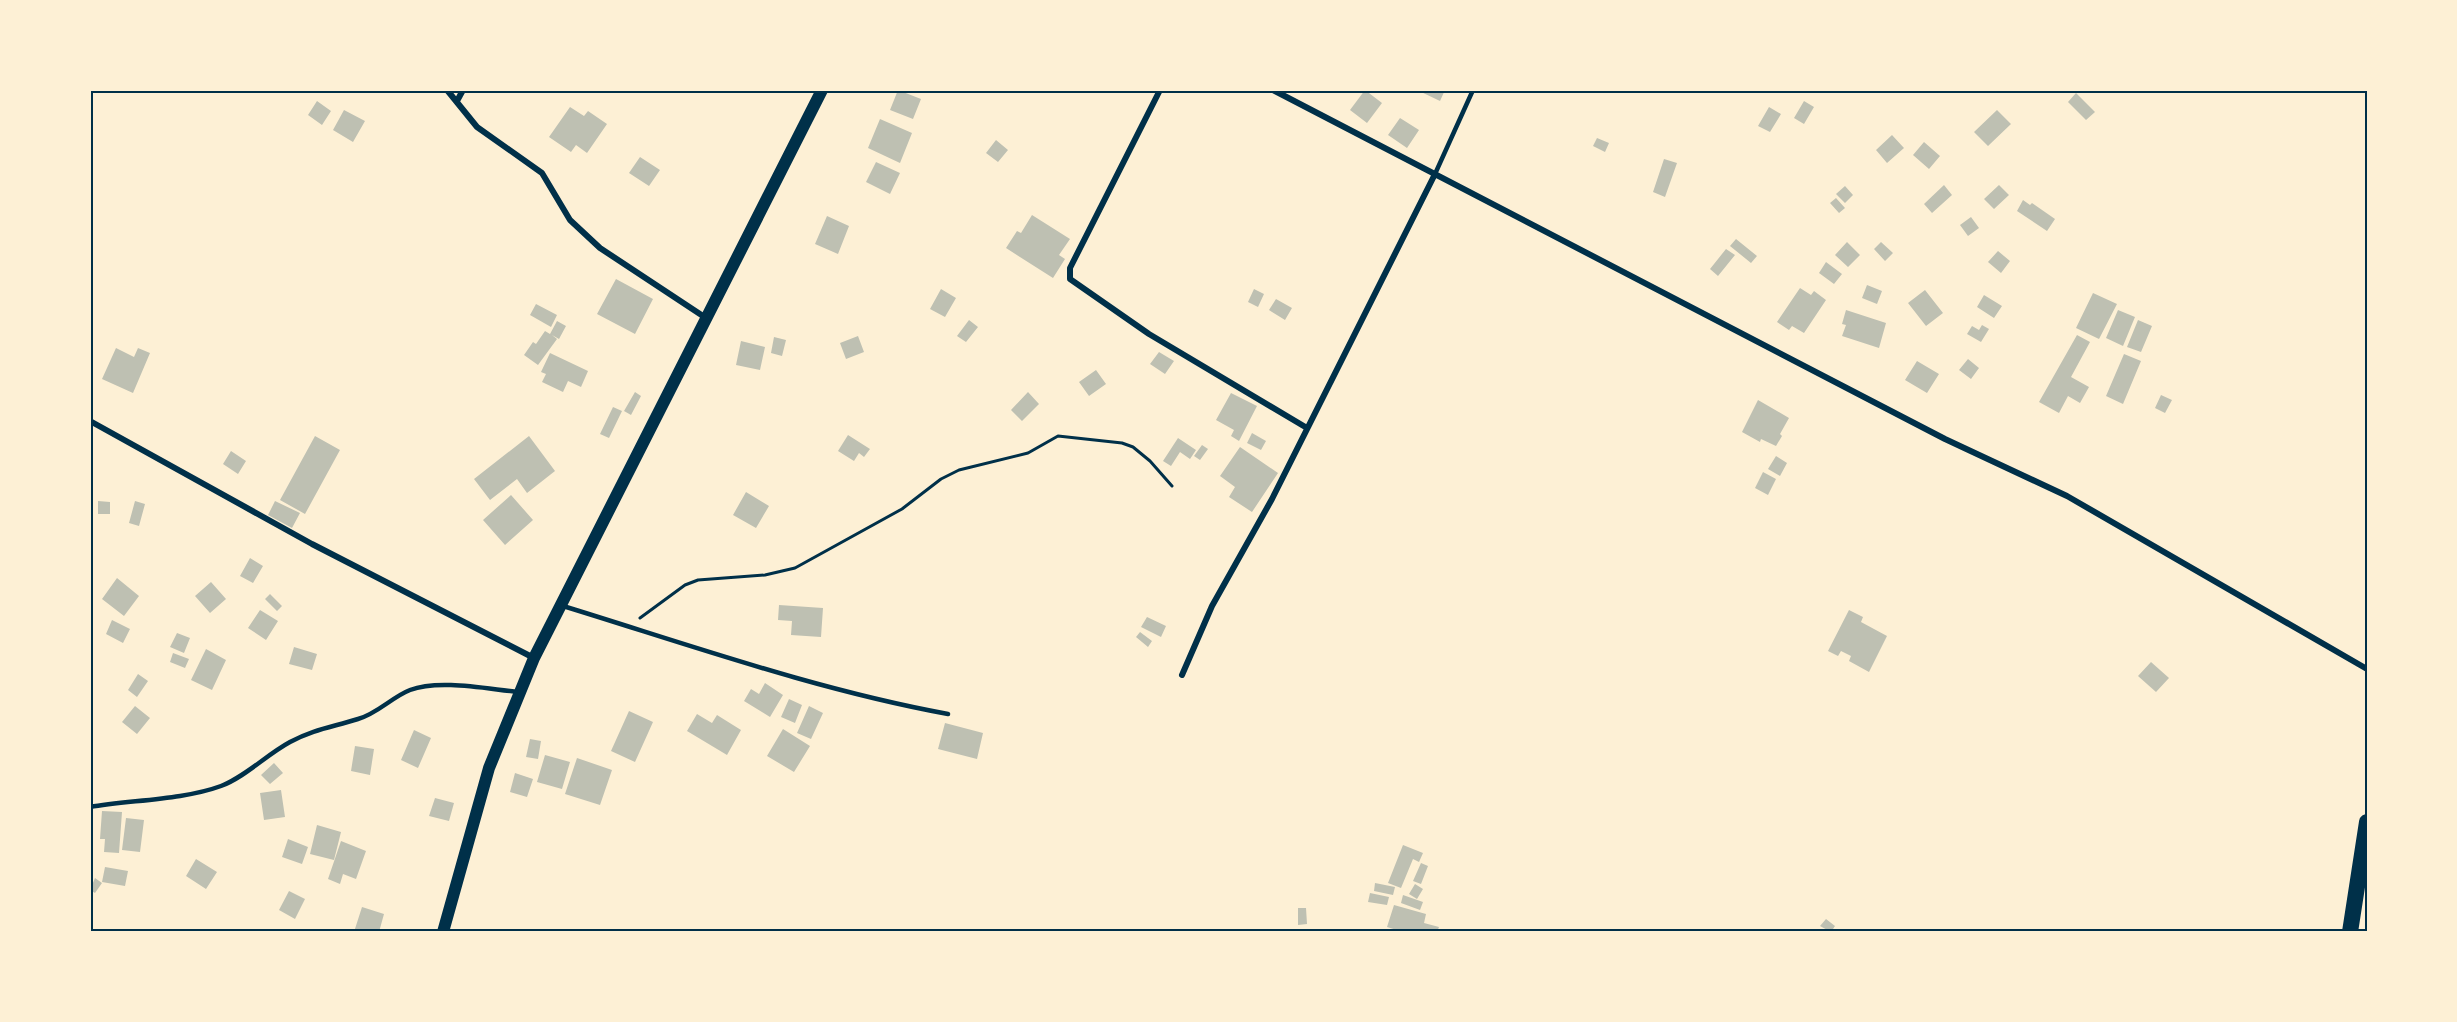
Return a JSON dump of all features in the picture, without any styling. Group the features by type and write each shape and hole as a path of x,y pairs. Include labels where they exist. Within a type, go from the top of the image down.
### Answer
{"highway":[{"path":"2350,932 2367,822"}],"main road":[{"path":"443,932 489,768 534,658 822,90"}],"street":[{"path":"447,90 477,127 542,173 570,220 600,248 706,318"},
{"path":"457,101 463,90"},
{"path":"1160,90 1070,268 1070,279 1149,334 1307,428"},
{"path":"1273,90 1945,440 2067,496 2367,669"},
{"path":"1182,675 1212,606 1272,500 1435,174"},
{"path":"90,421 312,544 534,658"}],"lane":[{"path":"1435,174 1473,90"},
{"path":"560,605 884,703 948,714"},
{"path":"90,807 154,799 219,786 240,777 261,759 291,742 321,728 360,719 412,689 440,685 520,692"}],"path":[{"path":"629,626 685,585 698,580 771,574 795,568 902,509 950,475 1028,453 1058,436 1122,443 1133,447 1150,461 1172,486"}],"building":[{"path":"898,90 921,99 913,119 890,110"},
{"path":"1365,90 1382,103 1367,123 1350,110"},
{"path":"1417,90 1445,90 1440,101"},
{"path":"2076,93 2095,112 2086,120 2068,102"},
{"path":"317,101 331,111 322,125 308,115"},
{"path":"1804,101 1814,107 1804,124 1794,118"},
{"path":"570,107 584,116 588,111 607,124 587,153 576,145 571,152 549,137"},
{"path":"1769,107 1781,114 1770,132 1758,126"},
{"path":"344,110 365,121 353,142 333,130"},
{"path":"1997,110 2011,124 1988,146 1974,132"},
{"path":"1400,118 1419,130 1407,148 1388,135"},
{"path":"880,119 912,133 900,163 868,148"},
{"path":"1892,135 1904,148 1887,163 1876,150"},
{"path":"1597,138 1609,143 1605,152 1593,146"},
{"path":"996,140 1008,150 998,162 986,153"},
{"path":"1924,142 1940,156 1929,169 1913,155"},
{"path":"640,157 660,170 649,186 629,173"},
{"path":"1664,159 1677,163 1665,197 1653,192"},
{"path":"876,162 900,173 890,194 866,182"},
{"path":"1944,185 1952,195 1932,213 1924,204"},
{"path":"1999,185 2009,195 1994,209 1984,199"},
{"path":"1845,186 1853,195 1845,203 1836,194"},
{"path":"1836,198 1845,208 1839,213 1830,203"},
{"path":"2023,200 2030,205 2032,203 2055,219 2047,231 2017,211"},
{"path":"1032,215 1070,239 1059,255 1065,259 1053,278 1006,248 1017,231 1021,233"},
{"path":"827,216 849,226 838,254 815,244"},
{"path":"1971,217 1979,228 1968,236 1960,225"},
{"path":"1736,239 1757,256 1751,263 1730,246"},
{"path":"1847,242 1860,255 1848,267 1835,255"},
{"path":"1881,242 1893,253 1885,261 1874,249"},
{"path":"1726,249 1735,255 1718,276 1710,269"},
{"path":"1998,251 2010,261 2001,273 1988,262"},
{"path":"1826,262 1842,274 1834,284 1819,273"},
{"path":"616,279 653,299 635,334 597,314"},
{"path":"1867,285 1882,291 1877,304 1862,298"},
{"path":"1800,288 1811,295 1814,291 1826,300 1804,333 1792,326 1789,330 1777,322"},
{"path":"941,289 956,298 945,317 930,309"},
{"path":"1254,289 1264,294 1258,307 1248,302"},
{"path":"1925,290 1943,313 1926,326 1908,303"},
{"path":"2093,293 2117,304 2099,339 2076,328"},
{"path":"1984,295 2002,306 1994,318 1977,307"},
{"path":"1276,299 1292,308 1285,320 1269,310"},
{"path":"536,304 557,315 551,327 530,315"},
{"path":"1846,310 1886,323 1879,348 1842,336 1846,325 1842,324"},
{"path":"2118,310 2135,317 2123,346 2106,338"},
{"path":"969,320 978,327 966,342 957,336"},
{"path":"2138,320 2152,326 2141,352 2127,347"},
{"path":"557,321 566,326 559,339 552,335 557,339 538,365 524,355 545,331 550,334"},
{"path":"1982,325 1989,329 1981,342 1967,334 1972,326 1979,330"},
{"path":"2077,335 2090,342 2071,377 2089,387 2080,403 2068,396 2059,413 2039,402"},
{"path":"858,336 864,352 846,359 840,343"},
{"path":"774,337 786,340 782,356 771,353"},
{"path":"741,341 765,347 760,370 736,365"},
{"path":"116,348 134,357 138,348 150,353 133,393 102,379"},
{"path":"1159,352 1174,361 1165,374 1150,364"},
{"path":"550,353 588,371 581,387 568,381 563,392 542,382 546,374 541,372"},
{"path":"2124,354 2141,361 2123,404 2106,396"},
{"path":"1968,359 1979,368 1971,379 1959,370"},
{"path":"1917,361 1939,374 1927,393 1905,380"},
{"path":"1096,370 1106,384 1089,396 1079,382"},
{"path":"635,392 641,396 631,415 624,411"},
{"path":"1028,392 1039,404 1022,421 1011,410"},
{"path":"1231,393 1257,406 1239,441 1231,436 1234,430 1216,420"},
{"path":"2161,395 2172,400 2165,413 2155,408"},
{"path":"1758,400 1789,418 1776,446 1761,439 1760,442 1742,432"},
{"path":"613,407 622,411 609,438 600,434"},
{"path":"1252,433 1266,441 1261,450 1247,443"},
{"path":"848,435 870,449 864,457 859,453 854,461 838,451"},
{"path":"315,436 340,450 305,514 280,500"},
{"path":"529,436 555,471 527,493 517,479 490,500 474,479"},
{"path":"1178,438 1196,450 1190,459 1180,452 1171,466 1163,461"},
{"path":"1202,445 1208,449 1200,460 1194,456"},
{"path":"1240,447 1278,473 1252,512 1229,497 1235,487 1220,476"},
{"path":"231,451 246,461 238,474 223,464"},
{"path":"1776,456 1787,463 1780,476 1768,469"},
{"path":"1763,472 1776,479 1768,495 1755,488"},
{"path":"746,492 769,506 756,528 733,515"},
{"path":"511,495 533,520 505,545 483,520"},
{"path":"98,501 110,502 110,514 98,514"},
{"path":"135,501 145,504 139,526 129,523"},
{"path":"275,501 300,513 292,528 268,515"},
{"path":"250,558 263,566 253,583 240,576"},
{"path":"117,578 139,596 124,616 102,599"},
{"path":"211,582 226,599 210,613 195,596"},
{"path":"270,594 282,606 277,611 265,599"},
{"path":"779,605 823,608 821,637 791,635 792,621 778,620"},
{"path":"260,610 278,621 266,640 248,628"},
{"path":"1849,610 1863,617 1861,622 1887,636 1869,672 1849,661 1851,656 1841,651 1838,656 1828,651"},
{"path":"1147,617 1166,626 1161,637 1141,627"},
{"path":"112,620 130,629 123,643 106,634"},
{"path":"1140,632 1152,641 1148,647 1136,637"},
{"path":"177,633 190,638 184,653 170,647"},
{"path":"294,647 317,654 312,670 289,664"},
{"path":"206,649 226,660 212,690 191,680"},
{"path":"173,653 189,659 185,668 170,662"},
{"path":"2151,662 2169,678 2156,692 2138,676"},
{"path":"138,674 148,681 137,697 128,690"},
{"path":"765,683 783,695 770,717 744,701 751,689 759,694"},
{"path":"789,699 802,705 795,723 781,717"},
{"path":"135,706 150,718 137,734 122,722"},
{"path":"809,706 823,713 811,739 797,733"},
{"path":"629,711 653,722 635,762 611,751"},
{"path":"697,714 712,723 717,715 741,730 727,755 687,731"},
{"path":"945,723 983,733 977,759 938,749"},
{"path":"783,729 810,746 794,772 767,756"},
{"path":"414,730 431,738 418,768 401,760"},
{"path":"530,739 541,741 538,759 526,757"},
{"path":"355,746 374,749 370,775 351,771"},
{"path":"545,755 570,762 562,789 537,782"},
{"path":"577,758 612,770 600,805 565,794"},
{"path":"274,763 283,773 270,784 261,775"},
{"path":"515,773 533,779 527,797 510,792"},
{"path":"281,790 285,817 264,820 260,793"},
{"path":"435,798 454,803 449,821 429,816"},
{"path":"102,811 122,812 119,853 104,852 105,839 100,839"},
{"path":"126,818 144,820 140,852 122,850"},
{"path":"317,825 341,832 334,860 310,854"},
{"path":"288,839 308,847 302,864 282,857"},
{"path":"341,841 366,851 356,879 343,874 340,884 328,879"},
{"path":"1403,845 1423,853 1419,862 1413,859 1401,888 1388,883"},
{"path":"196,859 217,872 206,889 186,876"},
{"path":"1421,863 1428,866 1421,884 1413,881"},
{"path":"105,867 128,871 125,886 102,882"},
{"path":"95,878 102,883 95,893 90,890"},
{"path":"1375,883 1395,887 1393,895 1374,891"},
{"path":"1415,884 1423,889 1417,899 1409,894"},
{"path":"289,891 305,899 295,919 279,910"},
{"path":"1370,893 1389,897 1387,905 1368,902"},
{"path":"1403,895 1423,902 1420,910 1401,903"},
{"path":"1394,905 1426,914 1424,923 1439,927 1437,932 1403,932 1387,927"},
{"path":"362,907 384,914 379,932 354,932"},
{"path":"1298,908 1306,908 1307,924 1298,925"},
{"path":"1826,919 1835,926 1831,932 1820,926"}]}
